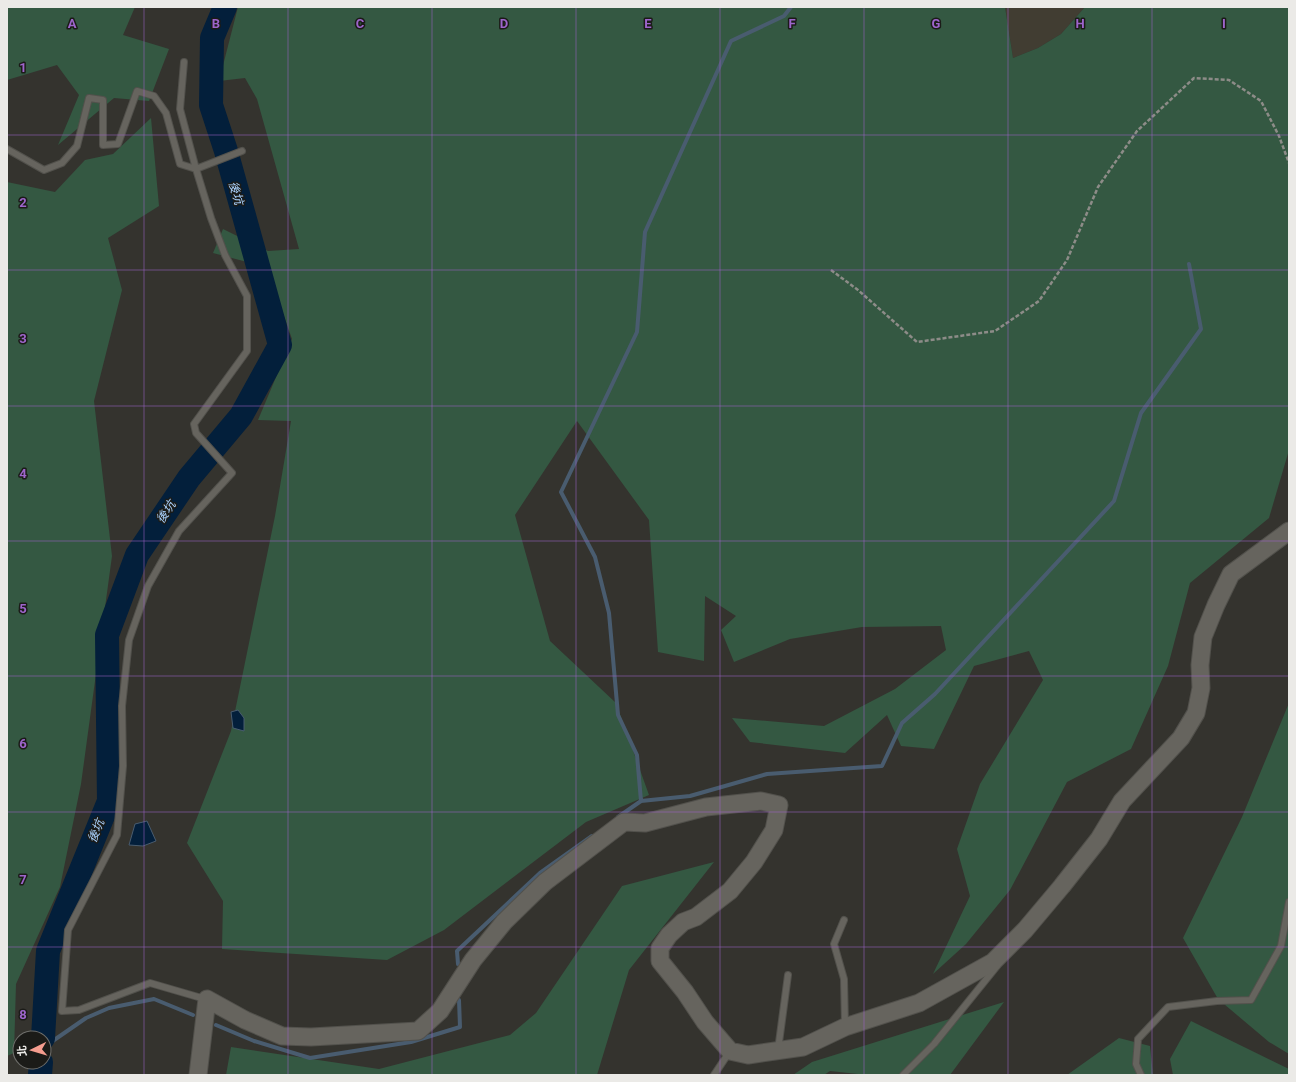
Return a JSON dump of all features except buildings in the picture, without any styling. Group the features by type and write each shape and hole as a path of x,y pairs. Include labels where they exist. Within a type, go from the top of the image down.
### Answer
{"street":[{"path":"198,1075 207,999 245,1020 282,1036 418,1031 440,1011 473,960 504,922 545,882 624,822 645,823 706,807 761,801 778,805 774,830 754,862 730,890 696,917 683,922 669,935 660,948 660,961 685,992 705,1022 730,1051 748,1055 803,1047 845,1027 919,1003 993,962 1025,930 1099,839 1122,801 1182,738 1196,713 1201,688 1200,665 1203,637 1231,574 1289,531"}],"lane":[{"path":"184,62 180,109 211,218 225,255 247,296 247,351 194,424 196,433 232,473 179,531 148,586 129,640 122,706 123,766 117,835 68,930 62,1011 79,1010 150,983 207,999"},
{"path":"7,149 44,170 62,163 77,146 88,98 103,100 103,144 118,144 137,91 154,96 166,113 180,164 196,168 242,151"},
{"path":"1137,1075 1136,1064 1138,1039 1168,1007 1217,1001 1251,1000 1281,946 1289,902"},
{"path":"844,920 834,944 844,979 845,1027"},
{"path":"903,1075 934,1044 1025,930"},
{"path":"778,1051 788,975"},
{"path":"714,1075 730,1051"},
{"path":"1136,1064 1141,1075"}],"path":[{"path":"831,270 858,290 917,342 995,331 1039,301 1067,260 1098,188 1137,131 1194,78 1229,80 1261,101 1279,136 1289,163"}],"shaded area":[{"path":"1005,7 1085,7 1061,34 1038,48 1013,58"}],"green space":[{"path":"7,7 135,7 123,35 169,49 149,101 114,98 58,145 79,95 57,65 7,80"},
{"path":"238,7 1005,7 1013,58 1038,48 1061,34 1085,7 1289,7 1289,450 1269,518 1190,583 1168,666 1131,749 1067,782 1010,890 966,944 933,974 970,896 957,849 980,784 1043,680 1029,651 974,666 934,749 901,746 887,715 845,753 750,742 732,718 824,726 895,689 946,650 941,626 862,627 790,639 734,662 721,630 736,616 705,596 704,661 658,652 649,520 577,421 515,515 550,641 616,703 649,795 586,822 444,930 387,960 222,949 223,901 187,843 231,731 275,516 291,421 258,420 292,339 274,288 247,262 213,253 223,229 268,251 299,249 257,99 245,78 219,81"},
{"path":"151,118 159,206 108,238 122,290 94,401 112,556 81,784 60,887 16,984 15,1030 12,1030 12,1054 7,1056 7,182 55,192 85,160 113,154"},
{"path":"1289,703 1289,1054 1269,1042 1218,999 1183,938 1242,817"},
{"path":"714,862 629,970 597,1075 226,1075 231,1047 379,1069 510,1035 536,1013 622,886"},
{"path":"1004,1002 950,1075 867,1075 830,1071 824,1075 793,1075 812,1062"},
{"path":"1191,1021 1289,1069 1289,1075 1173,1075 1170,1059"},
{"path":"1119,1038 1150,1046 1153,1075 1067,1075"}],"water":[{"path":"238,710 244,718 244,731 233,728 231,712"},
{"path":"147,821 156,841 143,846 129,845 135,824"}],"waterway":[{"name":"後坑","path":"43,1030 48,951 109,801 107,635 137,555 189,478 241,416 280,345 226,151 211,105 212,38 225,7"},
{"path":"618,817 641,801 637,755 618,715 609,613 595,557 561,492 637,332 645,232 731,41 784,16 791,7"},
{"path":"641,801 690,796 767,774 882,766 902,723 935,694 1114,501 1141,413 1201,329 1189,264"},
{"path":"458,964 457,951 540,873 592,836"},
{"path":"52,1041 86,1018 109,1008 154,999 193,1015"},
{"path":"216,1025 254,1041 310,1058 411,1042 460,1027 459,1000"},
{"name":"後坑","path":"40,1070 40,1075"}]}
